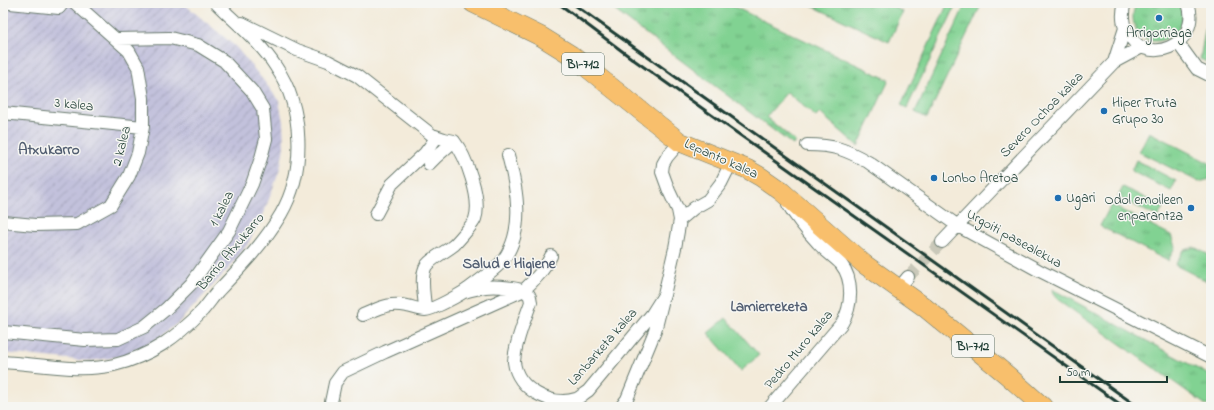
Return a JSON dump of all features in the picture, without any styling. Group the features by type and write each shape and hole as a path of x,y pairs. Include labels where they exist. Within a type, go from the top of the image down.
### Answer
{"main road":[{"name":"Lepanto kalea","path":"473,3 542,37 571,55 680,142 747,169 781,190 864,264 904,283 924,306 1008,375 1043,407"}],"street":[{"path":"10,3 59,8 64,3"},
{"name":"2 kalea","path":"3,222 35,225 77,224 111,205 130,176 138,153 143,127 143,98 138,67 129,51 75,3"},
{"name":"Barrio Atxukarro","path":"3,362 83,368 113,365 141,357 172,339 187,325 238,271 270,231 282,212 296,170 298,128 293,105 286,84 277,67 251,37 216,3"},
{"path":"1114,3 1124,8 1125,28 1134,42 1151,50 1170,48 1185,36 1191,18 1190,5"},
{"path":"229,16 298,50 328,61 357,76 432,135 444,140 454,140"},
{"name":"Severo Ochoa kalea","path":"1114,62 1125,28"},
{"name":"1 kalea","path":"3,332 86,340 118,338 144,327 166,309 191,284 229,231 252,184 266,139 263,109 252,91 224,61 198,45 170,38 116,39"},
{"path":"1178,43 1197,69 1211,76"},
{"name":"Severo Ochoa kalea","path":"942,242 1114,62 1142,47"},
{"name":"3 kalea","path":"3,113 143,127"},
{"path":"376,214 392,184 425,153 437,137"},
{"path":"429,164 454,140"},
{"path":"425,310 423,278 426,266 454,245 475,220 477,200 461,149 454,140"},
{"name":"Lanbarketa kalea","path":"524,290 528,293 531,302 518,339 514,362 520,380 531,390 545,398 559,402 577,399 588,391 652,314 664,294 680,220 675,202 662,172 663,164 667,157 680,142"},
{"name":"Urgoiti pasealekua","path":"807,145 834,146 859,156 958,226 1038,270 1211,357"},
{"path":"363,315 396,303 425,310 444,303 464,292 503,260 510,248 516,229 518,208 508,155"},
{"path":"680,220 694,208 708,200 721,184 731,163"},
{"name":"Pedro Muro kalea","path":"770,407 842,323 847,315 851,295 847,275 842,265 818,243 794,214 781,190"},
{"path":"675,202 694,208"},
{"path":"330,407 335,383 342,372 524,290 539,275 548,263 551,256"},
{"path":"464,292 486,287 524,290"},
{"path":"621,407 627,398 655,331 664,294"}],"shaded area":[{"path":"3,3 183,3 236,47 279,101 283,122 284,147 280,169 262,218 247,245 230,267 179,322 154,341 124,356 90,361 3,353"}],"green space":[{"path":"605,3 726,3 889,80 858,146 820,113 816,117 787,92 766,117 795,141 793,145"},
{"path":"811,3 893,3 892,6 903,12 889,42 810,5"},
{"path":"948,3 957,3 907,108 901,105"},
{"path":"966,3 982,3 927,118 915,112"},
{"path":"1137,3 1177,3 1182,14 1181,24 1176,32 1168,38 1158,41 1148,40 1140,35 1134,24 1133,13"},
{"path":"1211,3 1211,64 1200,59"},
{"path":"1149,132 1211,164 1210,179 1199,182 1139,152"},
{"path":"1136,160 1176,181 1171,191 1131,171"},
{"path":"1123,187 1163,207 1158,217 1118,197"},
{"path":"1111,205 1171,235 1175,247 1168,261 1100,226"},
{"path":"1194,247 1211,256 1211,283 1175,265 1183,251"},
{"path":"1052,289 1211,376 1211,406 1206,405 1057,299 1053,294"},
{"path":"726,318 759,355 741,371 708,333"}],"tunnel":[{"path":"908,277 942,242"}],"railway":[{"path":"558,3 634,60 1124,407"},
{"path":"572,3 1138,407"}],"place":[{"name":"Arrigorriaga","path":"1159,18"},
{"name":"Hiper Fruta Grupo 30","path":"1104,111"},
{"name":"Lonbo Aretoa","path":"934,178"},
{"name":"Ugari","path":"1058,198"},
{"name":"Odol emoileen enparantza","path":"1191,208"}],"district":[{"name":"Atxukarro","path":"49,150"},
{"name":"Salud e Higiene","path":"509,264"},
{"name":"Lamierreketa","path":"769,307"}]}
